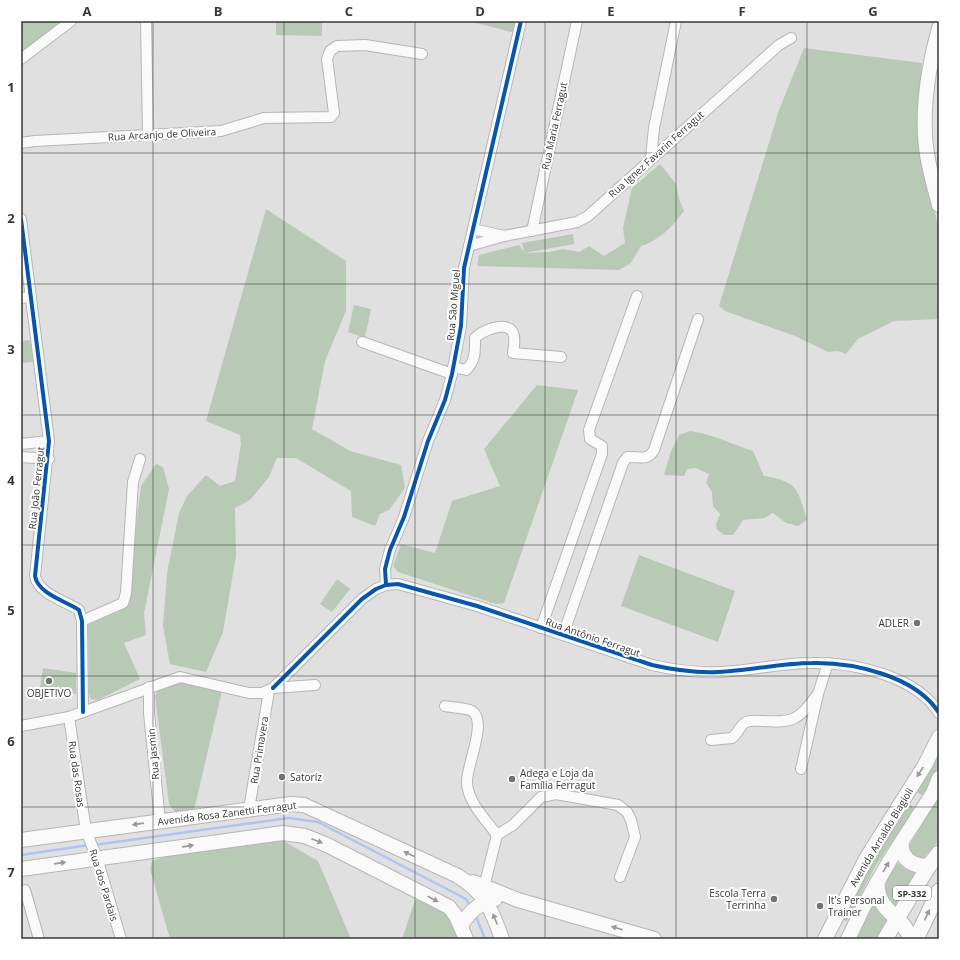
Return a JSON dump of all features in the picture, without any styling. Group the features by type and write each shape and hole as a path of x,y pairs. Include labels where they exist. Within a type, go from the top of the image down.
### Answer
{"main road":[{"path":"939,28 928,87 925,134 926,149 939,204"},
{"name":"Avenida Arnaldo Biagioli","path":"828,933 867,857 925,765 939,737"},
{"name":"Avenida Arnaldo Biagioli","path":"849,937 877,883 927,803 939,778"},
{"path":"908,791 912,796 927,803"},
{"name":"Avenida Rosa Zanetti Ferragut","path":"21,840 249,809 292,804 304,805 458,876 485,894 502,939"},
{"path":"21,869 283,833 305,836 327,845 449,908 456,916 463,932"},
{"path":"901,845 902,854 907,861 913,865 928,867"},
{"name":"SP-332","path":"885,939 928,867 939,853"},
{"path":"877,883 877,893 883,906 907,929 911,939"},
{"name":"SP-332","path":"916,939 939,891"},
{"path":"463,932 476,906 485,894 500,899 518,900 654,939"},
{"path":"828,933 838,926 849,937"}],"street":[{"path":"21,59 71,21"},
{"path":"146,21 148,135"},
{"name":"Rua São Miguel","path":"386,585 385,569 390,550 404,517 428,441 445,400 452,371 461,326 464,268 521,21"},
{"name":"Rua Maria Ferragut","path":"532,231 577,21"},
{"path":"651,158 654,128 676,21"},
{"name":"Rua Ignez Favarin Ferragut","path":"469,246 504,236 577,222 588,216 779,45 791,38"},
{"name":"Rua Arcanjo de Oliveira","path":"21,143 221,131 264,118 331,117 334,113 327,59 330,50 337,46 366,45 422,54"},
{"name":"Rua João Ferragut","path":"21,219 26,298 49,442 49,459 35,571 36,580 42,589 79,610 82,621"},
{"name":"Rua Ignez Favarin Ferragut","path":"473,229 504,236"},
{"path":"541,628 602,454 602,446 590,439 589,430 637,296"},
{"path":"563,635 623,463 627,457 646,459 651,456 698,319"},
{"path":"362,342 452,371 466,370 472,364 475,351 475,338 481,332 499,328 507,328 512,331 515,338 513,353 561,357"},
{"path":"21,444 49,442"},
{"path":"21,457 49,459"},
{"path":"83,712 82,621 123,603 126,593 133,482 140,458"},
{"name":"Rua Antônio Ferragut","path":"271,689 346,612 366,595 386,585 398,584 477,606 652,665 681,672 719,672 771,666 828,663 863,670 902,681 918,690 932,702 939,713"},
{"path":"801,769 818,694 828,663"},
{"path":"21,726 69,717 180,677 249,693 271,689 314,685"},
{"name":"Rua Jasmin","path":"149,687 149,713 160,821"},
{"name":"Rua Primavera","path":"249,809 271,689"},
{"path":"711,740 732,738 746,722 783,723 794,719 805,711 818,694"},
{"path":"444,706 471,711 476,715 479,726 467,781 469,796 497,835"},
{"name":"Rua das Rosas","path":"69,717 86,831"},
{"path":"485,894 497,835 513,824 541,797 548,795 556,794 618,805 626,812 631,820 635,837 620,877"},
{"name":"Rua dos Pardais","path":"86,831 97,858 120,939"},
{"path":"25,890 39,939"}],"green space":[{"path":"21,21 65,21 25,51 21,51"},
{"path":"276,21 322,21 322,36 276,35"},
{"path":"469,21 518,21 515,33"},
{"path":"804,48 922,63 917,130 939,231 939,319 894,321 858,339 846,354 838,351 828,352 795,336 725,311 719,306 779,110"},
{"path":"660,164 676,184 679,199 684,211 660,237 641,246 631,263 619,270 477,266 479,255 519,245 524,252 522,243 573,234 574,244 524,253 550,252 563,249 579,252 589,246 604,256 625,243 623,228 632,188"},
{"path":"266,209 346,261 346,311 325,361 312,429 350,451 401,465 405,488 389,510 380,514 375,526 352,517 351,491 296,458 277,458 269,477 250,500 235,508 236,556 223,632 206,672 170,664 163,626 167,573 179,513 187,496 206,475 220,486 235,481 241,444 240,435 206,421"},
{"path":"354,305 371,309 365,338 348,332"},
{"path":"30,340 34,362 21,363 21,341"},
{"path":"537,385 578,390 504,603 496,604 398,572 393,566 401,544 435,553 452,501 500,486 484,449"},
{"path":"690,431 714,437 753,451 764,476 783,481 790,484 794,488 801,501 807,520 798,526 786,523 773,513 764,518 743,520 733,535 725,535 717,530 716,524 720,514 713,506 712,492 706,483 709,474 696,468 687,469 684,476 664,475 671,451 679,435"},
{"path":"156,464 163,467 169,489 144,613 146,635 124,643 140,679 98,700 91,699 89,693 88,625 124,609 130,601 133,550 141,486"},
{"path":"639,555 735,591 718,642 621,606"},
{"path":"337,579 350,589 332,612 320,604"},
{"path":"43,668 76,673 76,694 40,688"},
{"path":"183,681 222,691 194,810 175,812 169,804 155,696 158,691"},
{"path":"939,753 939,767 927,795 924,796 916,792"},
{"path":"939,796 939,840 920,862 906,851"},
{"path":"908,805 911,805 914,810 876,865 847,921 840,919 849,900 904,807 906,808"},
{"path":"282,840 318,861 351,939 170,939 150,869 152,861 172,855"},
{"path":"898,863 906,870 915,873 895,907 887,895 886,885 887,879"},
{"path":"421,898 436,905 446,913 454,924 460,939 402,939 415,900"},
{"path":"874,901 892,919 881,939 855,939"}],"waterway":[{"path":"94,845 289,818 318,822 466,899 470,906"},
{"path":"21,855 89,845"},
{"path":"475,914 485,939"}],"cycle path":[{"path":"386,585 385,569 390,550 404,517 428,441 445,400 452,374 461,326 464,268 521,21"},
{"path":"21,219 49,441 35,576 41,588 79,610 82,621 83,712"},
{"path":"273,688 362,599 376,589 386,585 398,584 477,606 652,665 668,668 693,672 718,672 788,664 828,663 864,669 900,681 915,689 929,700 939,713"}],"place":[{"name":"ADLER","path":"917,623"},
{"name":"OBJETIVO","path":"49,681"},
{"name":"Satoríz","path":"282,777"},
{"name":"Adega e Loja da Família Ferragut","path":"512,779"},
{"name":"Escola Terra Terrinha","path":"774,899"},
{"name":"It's Personal Trainer","path":"820,906"}]}
